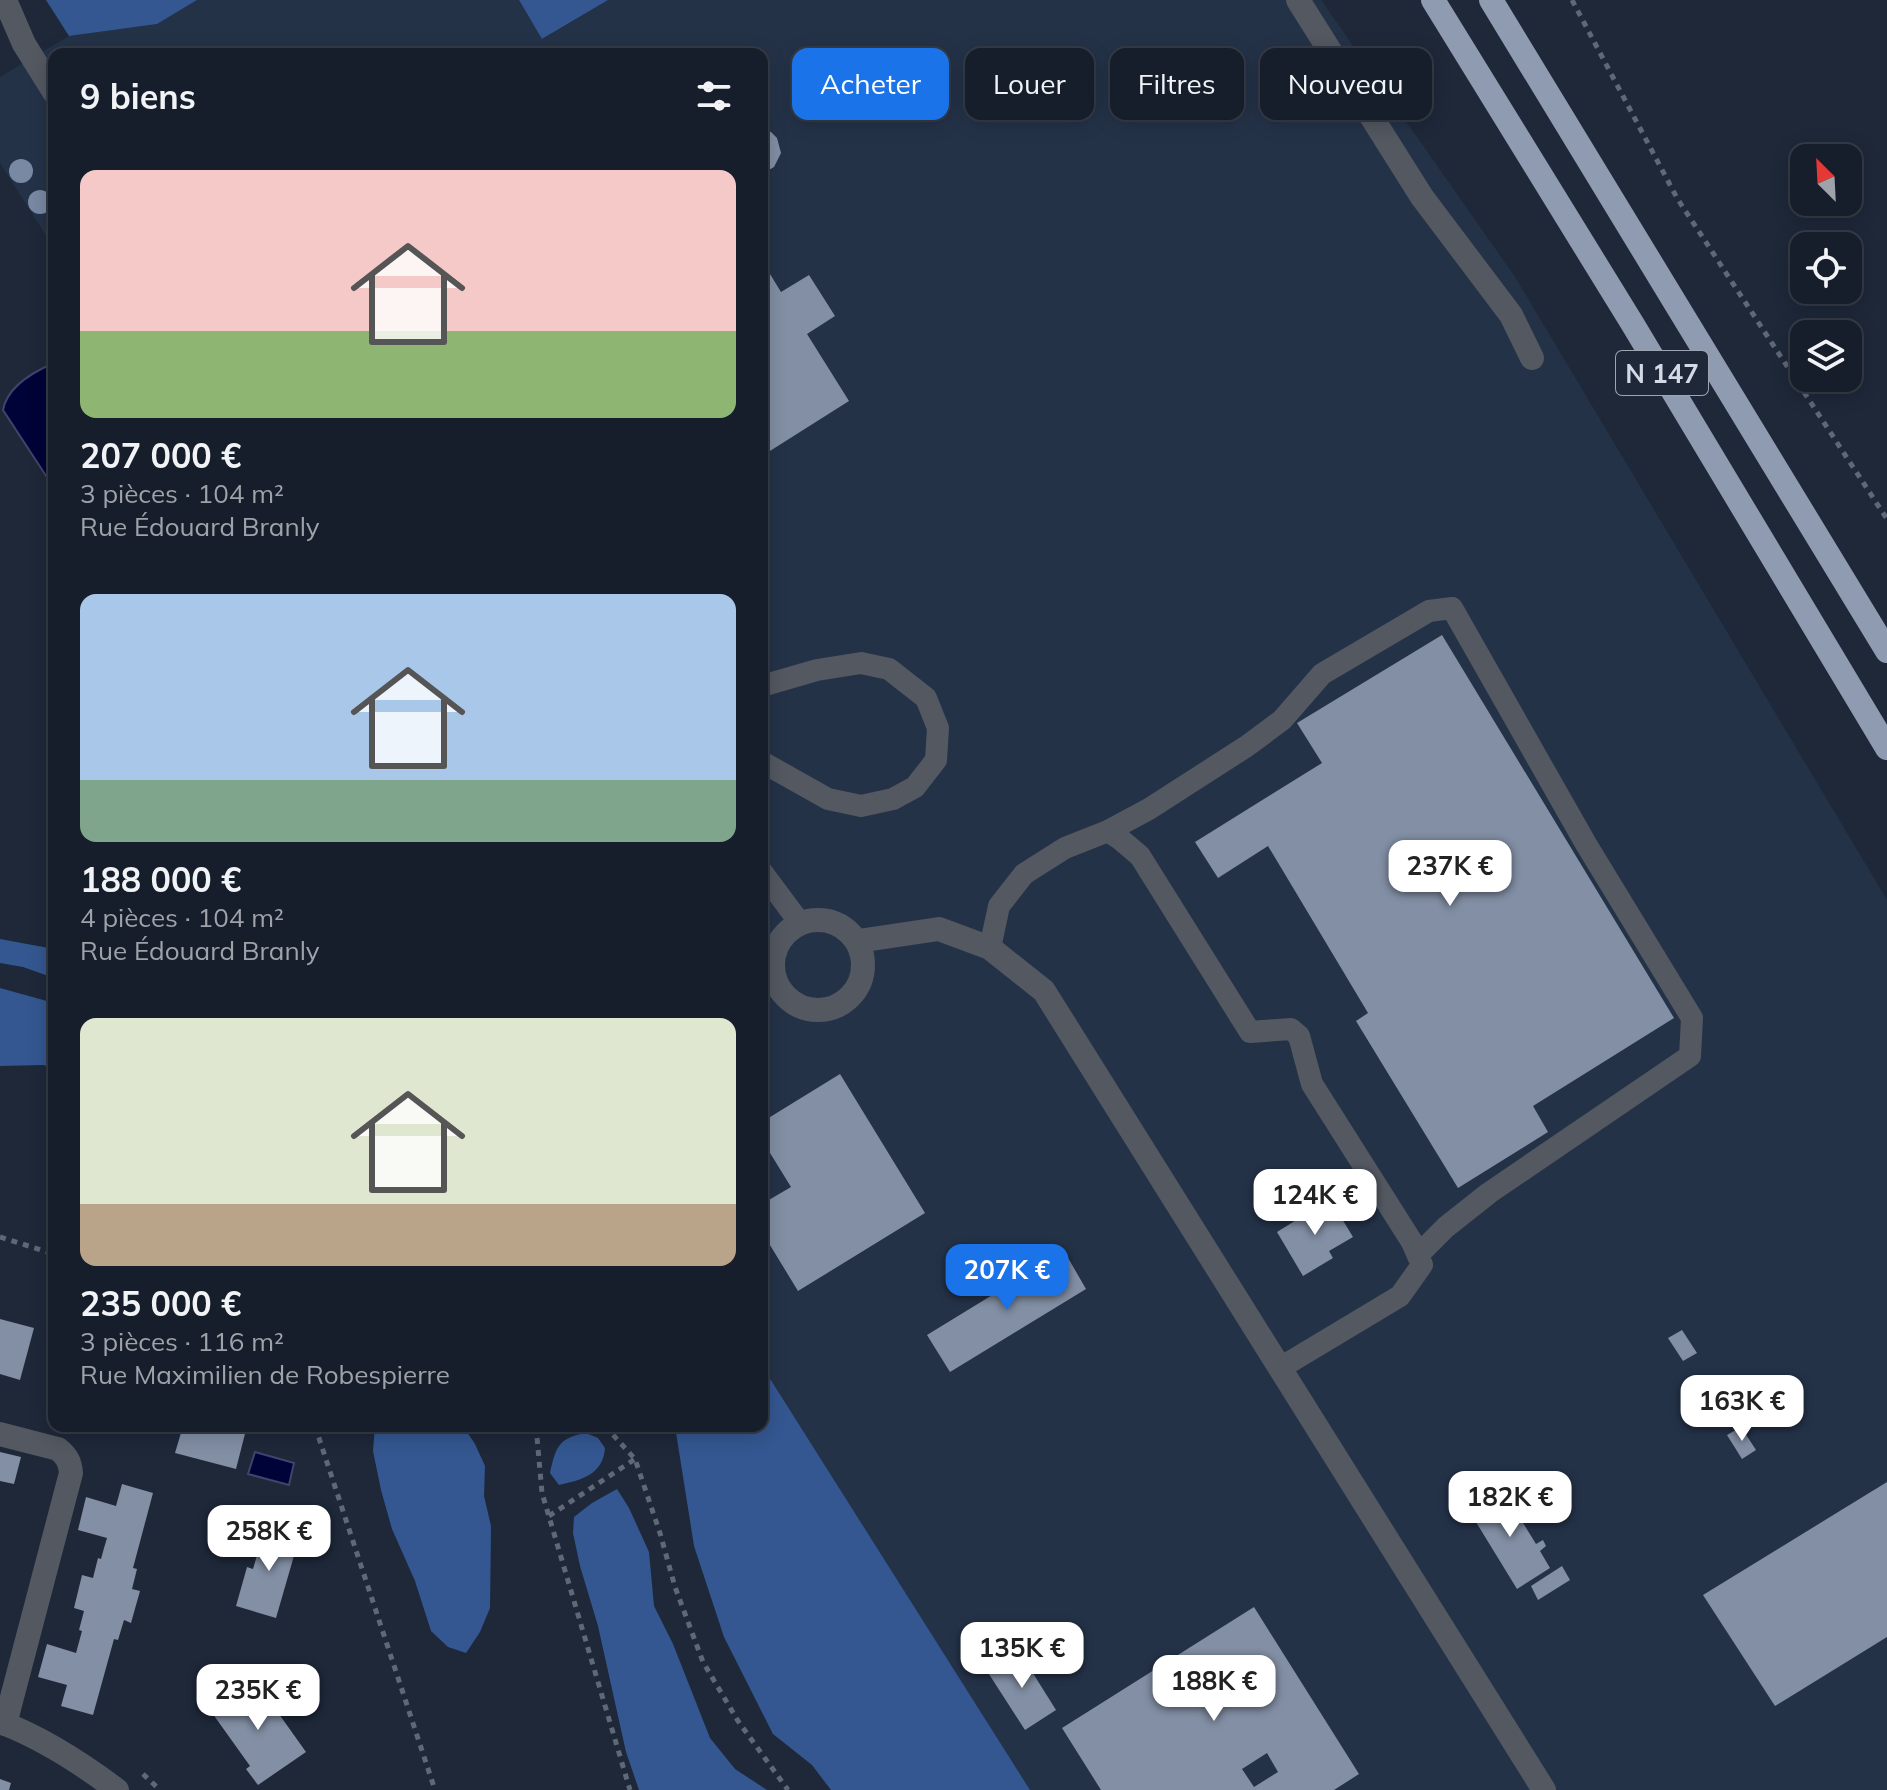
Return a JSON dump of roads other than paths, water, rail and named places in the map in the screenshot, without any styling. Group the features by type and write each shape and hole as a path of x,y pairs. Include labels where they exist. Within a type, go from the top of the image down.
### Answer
{"highway":[{"name":"N 147","path":"1433,0 1624,309 1887,748"},
{"name":"N 147","path":"1491,0 1887,651"}],"street":[{"path":"5,0 24,44 48,82"},
{"path":"1298,0 1422,197 1511,315 1532,358"},
{"path":"0,19 24,44"},
{"path":"816,919 833,921 847,929 858,941 864,958 863,975 857,990 845,1002 832,1009 804,1008 791,1002 782,992 774,977 773,961 777,945 786,932 800,923 816,919"},
{"path":"858,941 939,929 990,948 1044,991 1544,1790"},
{"path":"768,1002 782,992"},
{"path":"0,1434 58,1449 71,1463 71,1473 3,1723 48,1744 83,1780 117,1790"}],"lane":[{"path":"990,948 999,906 1024,874 1065,848 1108,831 1149,809 1247,746 1282,720 1322,674 1429,611 1452,608 1586,844 1692,1018 1690,1056 1489,1193 1446,1227 1418,1255"},
{"path":"768,684 817,670 861,663 889,669 926,698 938,728 936,760 915,787 893,799 861,806 828,799 768,765"},
{"path":"1108,831 1140,856 1250,1032 1291,1029 1299,1036 1312,1084 1412,1242 1422,1265 1400,1296 1280,1368"},
{"path":"768,880 800,923"}]}
